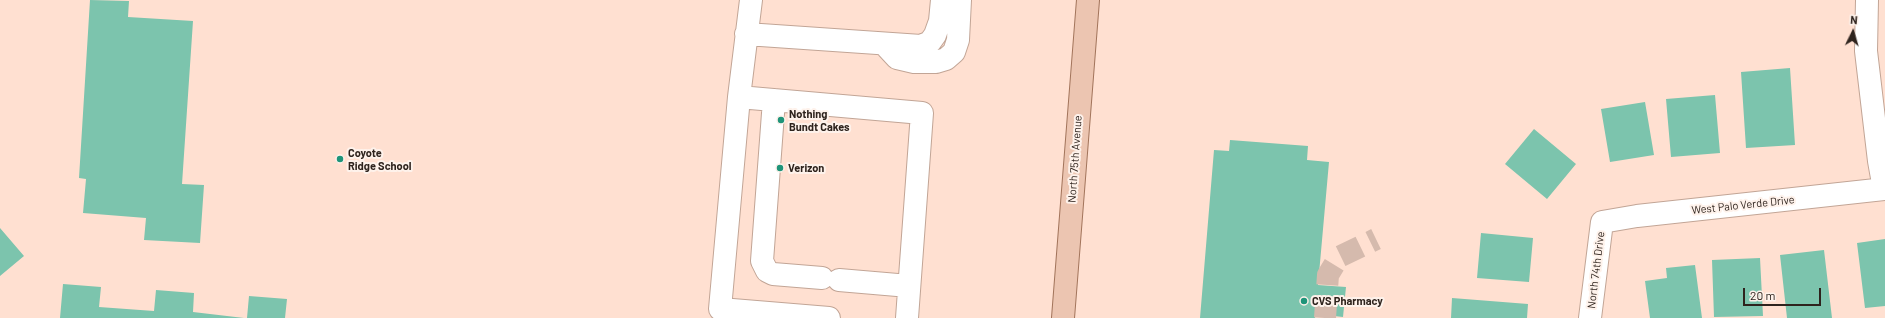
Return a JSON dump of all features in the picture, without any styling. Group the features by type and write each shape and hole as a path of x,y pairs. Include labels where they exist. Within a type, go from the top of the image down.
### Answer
{"main road":[{"name":"North 75th Avenue","path":"1063,318 1088,0"}],"street":[{"path":"751,0 739,96 719,314 829,318"},
{"path":"746,34 921,46 930,42 935,35 940,21 942,0"},
{"path":"884,44 892,54 903,60 914,62 936,62 946,59 954,52 958,40 960,0"},
{"path":"1867,0 1866,51 1879,161 1885,189"},
{"path":"739,96 922,113 907,318"},
{"path":"774,100 762,261 767,271 773,274 909,286"},
{"name":"West Palo Verde Drive","path":"1602,222 1637,216 1885,189"},
{"name":"North 74th Drive","path":"1590,318 1602,222"}],"building":[{"path":"90,0 129,1 128,17 193,21 182,184 204,185 200,243 144,240 146,218 83,213 86,179 79,178"},
{"path":"1790,68 1795,145 1746,148 1741,72"},
{"path":"1715,95 1720,153 1671,157 1666,99"},
{"path":"1645,102 1654,155 1610,162 1601,109"},
{"path":"1534,129 1576,164 1547,199 1505,164"},
{"name":"CVS Pharmacy","path":"1230,140 1308,146 1307,160 1329,162 1318,285 1346,287 1343,317 1316,314 1315,318 1200,318 1214,150 1229,151"},
{"path":"0,228 24,256 0,276"},
{"path":"1481,233 1533,238 1529,282 1477,278"},
{"path":"1885,239 1885,306 1865,308 1857,243"},
{"path":"1824,250 1832,318 1787,318 1780,255"},
{"path":"1760,258 1763,316 1714,317 1712,260"},
{"path":"1695,265 1702,318 1650,318 1645,281 1667,278 1666,268"},
{"path":"63,284 101,287 99,307 154,311 156,290 194,293 193,312 244,318 60,318"},
{"path":"249,296 287,299 285,318 247,318"},
{"path":"1452,298 1528,304 1527,318 1451,318"}],"tunnel":[{"path":"1325,318 1328,275 1339,257 1376,239"}],"place":[{"name":"Nothing Bundt Cakes","path":"781,120"},
{"name":"Coyote Ridge School","path":"340,159"},
{"name":"Verizon","path":"780,168"},
{"name":"CVS Pharmacy","path":"1304,301"}]}
